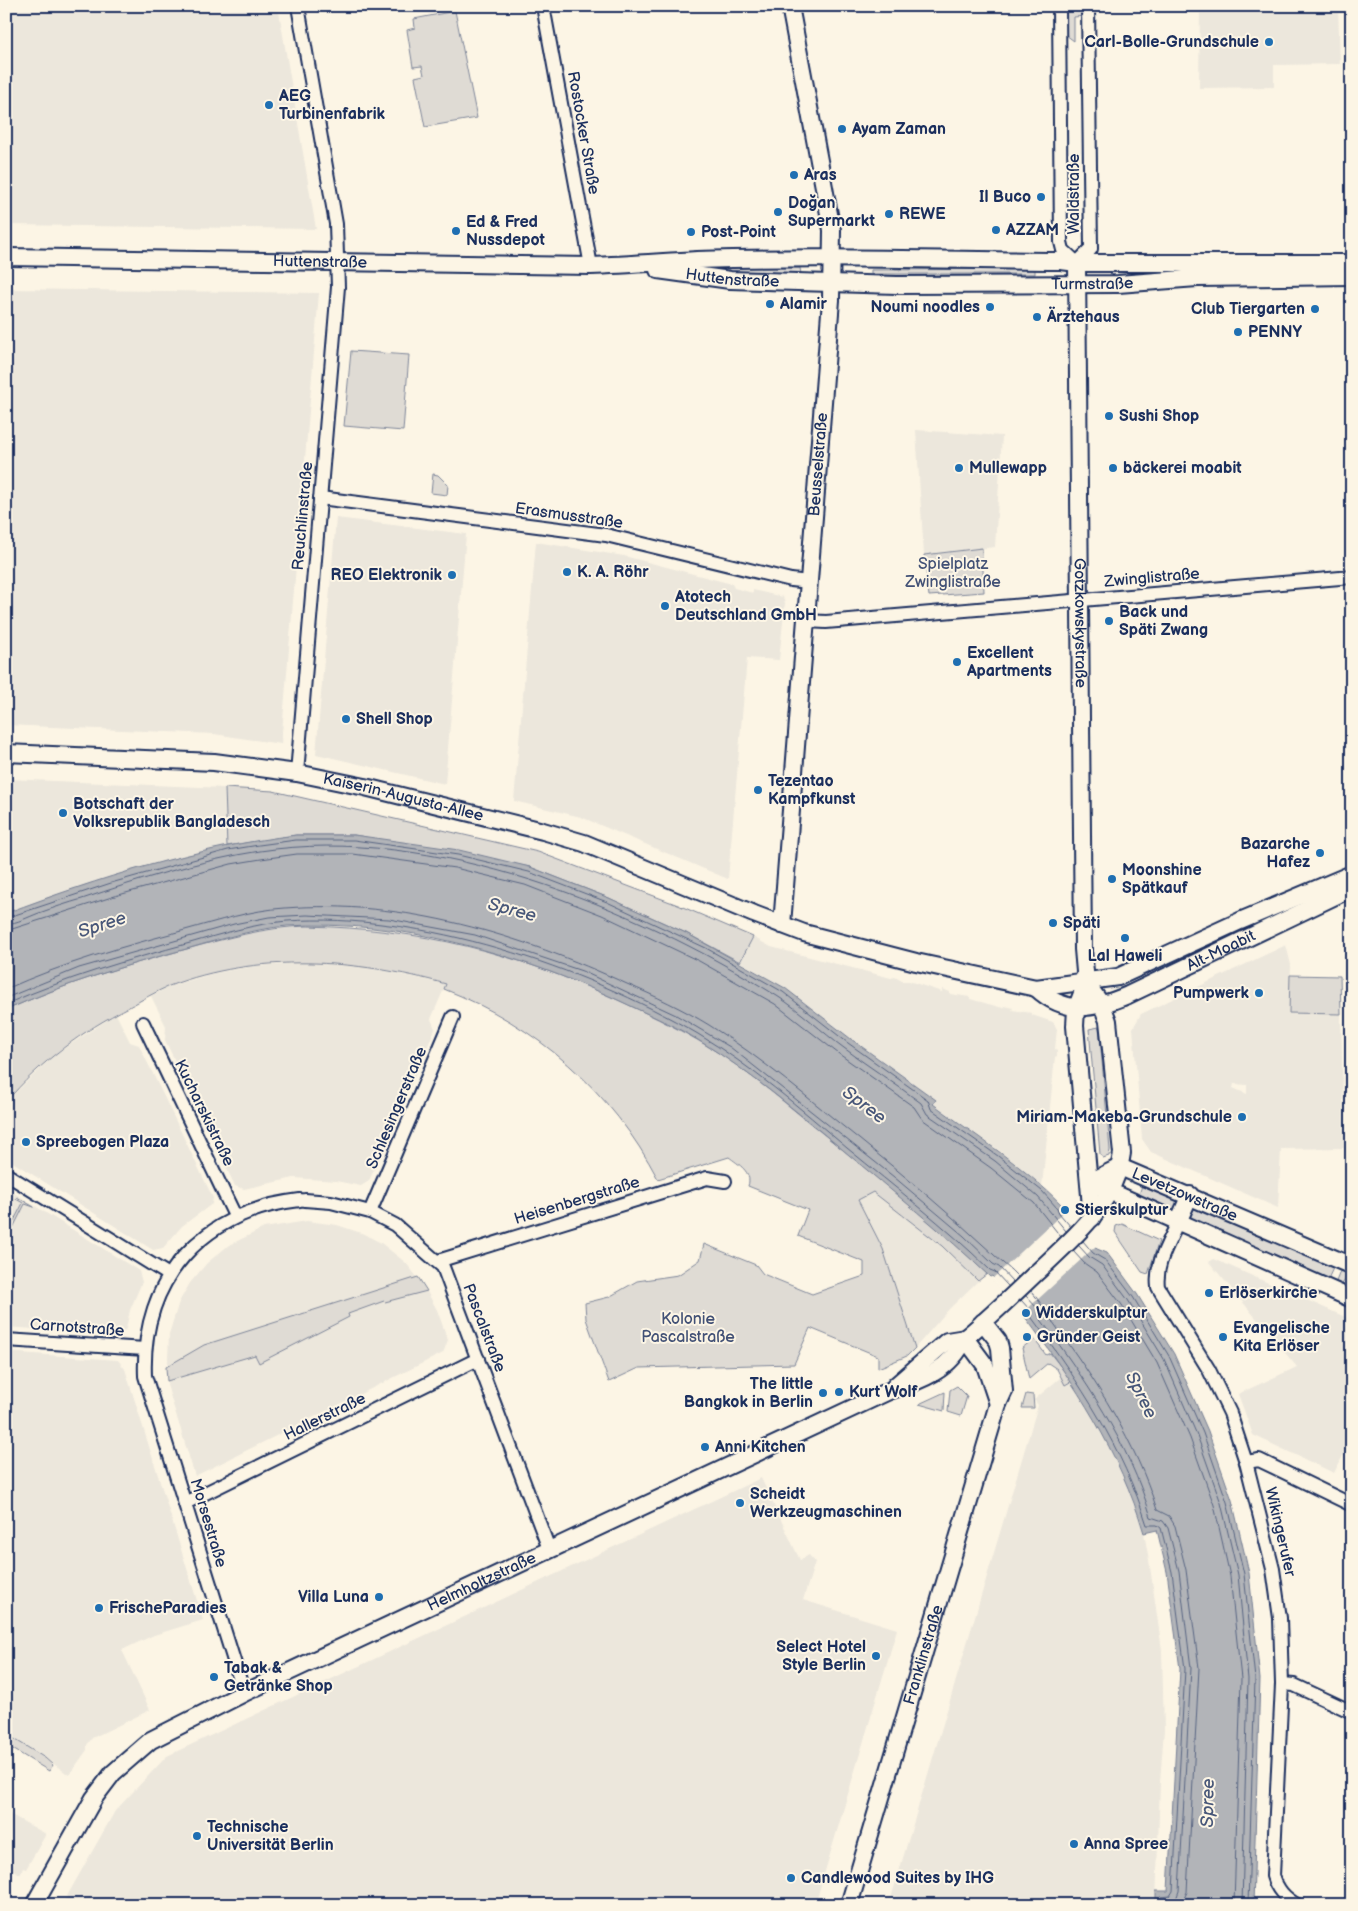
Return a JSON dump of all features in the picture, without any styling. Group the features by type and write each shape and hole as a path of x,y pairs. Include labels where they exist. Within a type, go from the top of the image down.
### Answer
{"main road":[{"name":"Beusselstraße","path":"782,925 832,284 832,230 790,6"},
{"name":"Huttenstraße","path":"6,257 591,266 633,266 696,260 832,259"},
{"name":"Turmstraße","path":"832,259 1061,261 1183,271 1352,276"},
{"name":"Gotzkowskystraße","path":"1077,263 1082,599 1083,949 1086,983 1076,1009 1075,1026 1090,1182 1088,1223"},
{"name":"Turmstraße","path":"832,284 1078,284 1183,271 1352,263"},
{"name":"Huttenstraße","path":"633,266 730,280 832,284"},
{"name":"Kaiserin-Augusta-Allee","path":"6,753 214,762 297,773 365,787 576,841 782,925"},
{"name":"Alt-Moabit","path":"782,925 916,962 1036,988 1086,983 1118,977 1255,914 1352,874"},
{"name":"Alt-Moabit","path":"1036,988 1047,998 1076,1009 1102,1006 1350,894"},
{"name":"Gotzkowskystraße","path":"1086,983 1102,1006 1110,1031 1122,1153 1120,1167 1109,1192 1088,1223"},
{"name":"Levetzowstraße","path":"1090,1182 1120,1167 1190,1195 1352,1266"},
{"name":"Levetzowstraße","path":"1090,1182 1178,1222 1350,1294"},
{"path":"1178,1222 1190,1195"},
{"name":"Helmholtzstraße","path":"34,1905 94,1798 113,1773 147,1743 172,1728 244,1693 549,1549 889,1391 920,1381 958,1353 965,1338 1088,1223"},
{"name":"Franklinstraße","path":"849,1905 998,1404 1004,1391 998,1341 983,1322"},
{"path":"965,1338 985,1365 998,1404"}],"street":[{"name":"Reuchlinstraße","path":"297,773 338,287 336,224 298,6"},
{"name":"Rostocker Straße","path":"544,6 591,266"},
{"name":"Waldstraße","path":"1059,6 1061,242 1063,250 1077,263 1090,249 1088,6"},
{"name":"Erasmusstraße","path":"320,498 606,535 791,580 809,582"},
{"name":"Zwinglistraße","path":"806,621 826,622 1352,577"},
{"name":"Schlesingerstraße","path":"370,1212 454,1017"},
{"name":"Kucharskistraße","path":"143,1023 235,1216"},
{"path":"6,1174 169,1275"},
{"name":"Heisenbergstraße","path":"438,1261 707,1178 725,1181"},
{"name":"Pascalstraße","path":"145,1355 152,1311 169,1275 197,1242 235,1216 267,1205 302,1200 331,1202 370,1212 395,1225 438,1261 444,1270 549,1549"},
{"name":"Wikingerufer","path":"1178,1222 1159,1263 1156,1275 1158,1287 1209,1370 1230,1413 1246,1462 1273,1569 1280,1618 1282,1684 1273,1876 1277,1887 1288,1900 1297,1905"},
{"name":"Carnotstraße","path":"6,1340 145,1355"},
{"name":"Morsestraße","path":"145,1355 145,1376 244,1693"},
{"name":"Hallerstraße","path":"185,1503 478,1359"},
{"path":"1246,1462 1259,1460 1352,1505"},
{"path":"1282,1684 1294,1685 1352,1712"}],"shaded area":[{"path":"6,6 278,6 316,229 6,225"},
{"name":"Carl-Bolle-Grundschule","path":"1200,6 1338,6 1340,64 1274,65 1274,87 1199,88"},
{"path":"6,289 319,293 281,744 214,734 6,725"},
{"name":"Mullewapp","path":"916,430 1002,436 995,547 924,555"},
{"path":"336,518 466,534 445,784 316,754"},
{"path":"536,542 624,556 732,584 734,588 753,593 753,590 783,597 785,603 779,660 747,658 728,879 581,817 514,801"},
{"path":"6,779 225,788 227,846 109,878 6,913"},
{"path":"753,937 771,947 891,978 895,977 902,981 909,981 942,992 942,989 950,992 950,994 970,997 970,999 1003,1008 1004,1006 1013,1008 1012,1010 1032,1013 1032,1015 1053,1022 1057,1029 1055,1049 1057,1050 1057,1056 1055,1057 1042,1186 1000,1151 933,1104 936,1100 851,1039 785,988 740,962"},
{"name":"Miriam-Makeba-Grundschule","path":"1286,945 1291,965 1289,1013 1341,1014 1344,1148 1281,1149 1278,1208 1151,1152 1142,1139 1133,1028 1141,1014","holes":["1234,1084 1247,1085 1247,1094 1233,1088"]},
{"path":"302,963 359,965 446,984 431,1019 435,1029 369,1181 361,1186 336,1181 294,1178 244,1189 235,1186 165,1040 166,1026 151,996 167,987 214,973 254,966"},
{"path":"116,1014 130,1042 139,1045 213,1198 212,1204 182,1226 163,1248 153,1250 11,1161 9,1151 6,1149 6,1102 54,1055"},
{"path":"6,1188 139,1271 142,1282 130,1310 126,1329 118,1335 6,1327"},
{"path":"873,1192 942,1246 978,1281 950,1308 915,1348 883,1249 858,1200"},
{"path":"307,1221 337,1225 364,1234 381,1243 406,1263 424,1286 437,1310 448,1340 443,1353 195,1476 167,1385 169,1334 179,1302 190,1283 207,1263 229,1245 264,1228"},
{"path":"1214,1259 1352,1320 1352,1438 1334,1473 1253,1435 1238,1394 1297,1367 1209,1262"},
{"path":"6,1352 118,1360 125,1369 203,1620 154,1635 122,1650 150,1710 92,1738 87,1745 87,1750 69,1775 6,1734"},
{"path":"1067,1372 1095,1417 1128,1487 1144,1533 1149,1560 1162,1650 1164,1730 1160,1782 1156,1905 889,1905 1038,1405 1034,1400"},
{"path":"761,1478 800,1560 809,1555 815,1562 803,1600 897,1629 815,1905 62,1905 115,1811 167,1756"},
{"path":"6,1812 46,1834 26,1869 23,1868 20,1874 6,1866"}],"green space":[{"path":"1071,6 1081,7 1085,16 1074,17 1074,41 1066,35 1065,13"},
{"path":"455,11 477,118 425,127 415,77 424,75 422,66 413,67 407,30 415,28 414,19"},
{"path":"728,267 800,268 801,274 730,272"},
{"path":"1035,269 1035,274 871,274 871,270"},
{"path":"351,351 409,355 403,431 344,426"},
{"path":"433,474 438,475 448,485 447,495 431,493"},
{"name":"Spielplatz Zwinglistraße","path":"982,548 984,592 929,596 924,555"},
{"path":"225,788 273,791 538,852 678,905 753,937 740,962 686,933 609,898 530,867 354,835 296,835 227,846"},
{"name":"Kolonie Pascalstraße","path":"307,926 390,932 467,946 504,956 579,983 672,1026 723,1056 770,1091 918,1212 987,1274 978,1281 942,1246 873,1192 858,1200 883,1249 915,1348 907,1356 878,1368 878,1356 810,1328 794,1364 639,1368 609,1382 586,1319 585,1303 609,1297 637,1281 678,1275 700,1260 704,1244 756,1265 763,1274 812,1294 864,1276 864,1262 798,1236 808,1210 748,1186 747,1173 729,1157 658,1179 618,1117 568,1064 540,1042 478,1004 444,989 446,984 377,969 307,963 272,964 237,968 203,975 169,986 112,1016 78,1037 47,1061 6,1102 6,1010 72,984 161,956 244,934"},
{"path":"1290,975 1340,976 1341,1014 1289,1013"},
{"path":"1099,1027 1110,1150 1109,1156 1103,1158 1100,1154 1089,1029"},
{"path":"1143,1182 1180,1201 1174,1213 1138,1198"},
{"path":"17,1197 34,1207 25,1204 6,1242 6,1236 23,1203 16,1199"},
{"path":"1194,1206 1334,1266 1327,1281 1191,1221 1188,1216"},
{"path":"1122,1224 1159,1241 1148,1274 1142,1272 1115,1232 1116,1226"},
{"path":"1341,1269 1348,1275 1341,1286 1335,1284"},
{"path":"418,1277 427,1291 384,1301 348,1314 349,1317 259,1363 255,1355 167,1381 166,1367 204,1345"},
{"path":"1034,1339 1046,1355 1050,1353 1072,1381 1065,1385 1057,1369 1048,1363 1029,1379 1022,1348"},
{"path":"957,1386 967,1396 961,1416 948,1412 950,1390"},
{"path":"945,1392 944,1411 919,1404"},
{"path":"1026,1394 1033,1395 1034,1408 1022,1408"},
{"path":"6,1734 45,1758 53,1765 49,1771 6,1745"}],"water":[{"name":"Spree","path":"296,835 354,835 459,850 530,867 609,898 686,933 785,988 851,1039 936,1100 933,1104 1034,1179 1064,1207 1063,1210 1097,1249 1107,1253 1137,1294 1174,1354 1208,1431 1232,1500 1249,1573 1260,1679 1253,1905 1156,1905 1156,1891 1168,1891 1180,1669 1167,1572 1157,1530 1144,1533 1134,1503 1109,1447 1078,1393 1025,1317 1028,1314 992,1276 990,1277 936,1228 808,1121 736,1065 698,1040 668,1024 579,983 498,954 457,943 415,934 372,928 330,925 287,926 250,932 166,954 97,975 51,991 6,1010 6,913 149,865 222,847"}],"pier":[{"path":"1066,1210 1097,1245 1023,1313 992,1279"}],"place":[{"name":"Carl-Bolle-Grundschule","path":"1269,42"},
{"name":"AEG Turbinenfabrik","path":"269,105"},
{"name":"Ayam Zaman","path":"842,129"},
{"name":"Aras","path":"794,175"},
{"name":"Il Buco","path":"1041,197"},
{"name":"Doğan Supermarkt","path":"778,212"},
{"name":"REWE","path":"889,214"},
{"name":"AZZAM","path":"996,230"},
{"name":"Ed & Fred Nussdepot","path":"456,231"},
{"name":"Post-Point","path":"691,232"},
{"name":"Alamir","path":"770,304"},
{"name":"Noumi noodles","path":"990,307"},
{"name":"Club Tiergarten","path":"1315,309"},
{"name":"Ärztehaus","path":"1037,317"},
{"name":"PENNY","path":"1238,332"},
{"name":"Sushi Shop","path":"1109,416"},
{"name":"Mullewapp","path":"959,468"},
{"name":"bäckerei moabit","path":"1113,468"},
{"name":"K. A. Röhr","path":"567,572"},
{"name":"REO Elektronik","path":"452,575"},
{"name":"Atotech Deutschland GmbH","path":"665,606"},
{"name":"Back und Späti Zwang","path":"1109,621"},
{"name":"Excellent Apartments","path":"957,662"},
{"name":"Shell Shop","path":"346,719"},
{"name":"Tezentao Kampfkunst","path":"758,790"},
{"name":"Botschaft der Volksrepublik Bangladesch","path":"63,813"},
{"name":"Bazarche Hafez","path":"1320,853"},
{"name":"Moonshine Spätkauf","path":"1112,879"},
{"name":"Späti","path":"1053,923"},
{"name":"Lal Haweli","path":"1125,938"},
{"name":"Pumpwerk","path":"1259,993"},
{"name":"Miriam-Makeba-Grundschule","path":"1242,1117"},
{"name":"Spreebogen Plaza","path":"26,1142"},
{"name":"Stierskulptur","path":"1065,1210"},
{"name":"Erlöserkirche","path":"1209,1293"},
{"name":"Widderskulptur","path":"1026,1313"},
{"name":"Gründer Geist","path":"1027,1337"},
{"name":"Evangelische Kita Erlöser","path":"1223,1337"},
{"name":"Kurt Wolf","path":"839,1392"},
{"name":"The little Bangkok in Berlin","path":"823,1393"},
{"name":"Anni Kitchen","path":"705,1447"},
{"name":"Scheidt Werkzeugmaschinen","path":"740,1503"},
{"name":"Villa Luna","path":"379,1597"},
{"name":"FrischeParadies","path":"99,1608"},
{"name":"Select Hotel Style Berlin","path":"876,1656"},
{"name":"Tabak & Getränke Shop","path":"214,1677"},
{"name":"Technische Universität Berlin","path":"197,1836"},
{"name":"Anna Spree","path":"1074,1844"},
{"name":"Candlewood Suites by IHG","path":"791,1878"}]}
